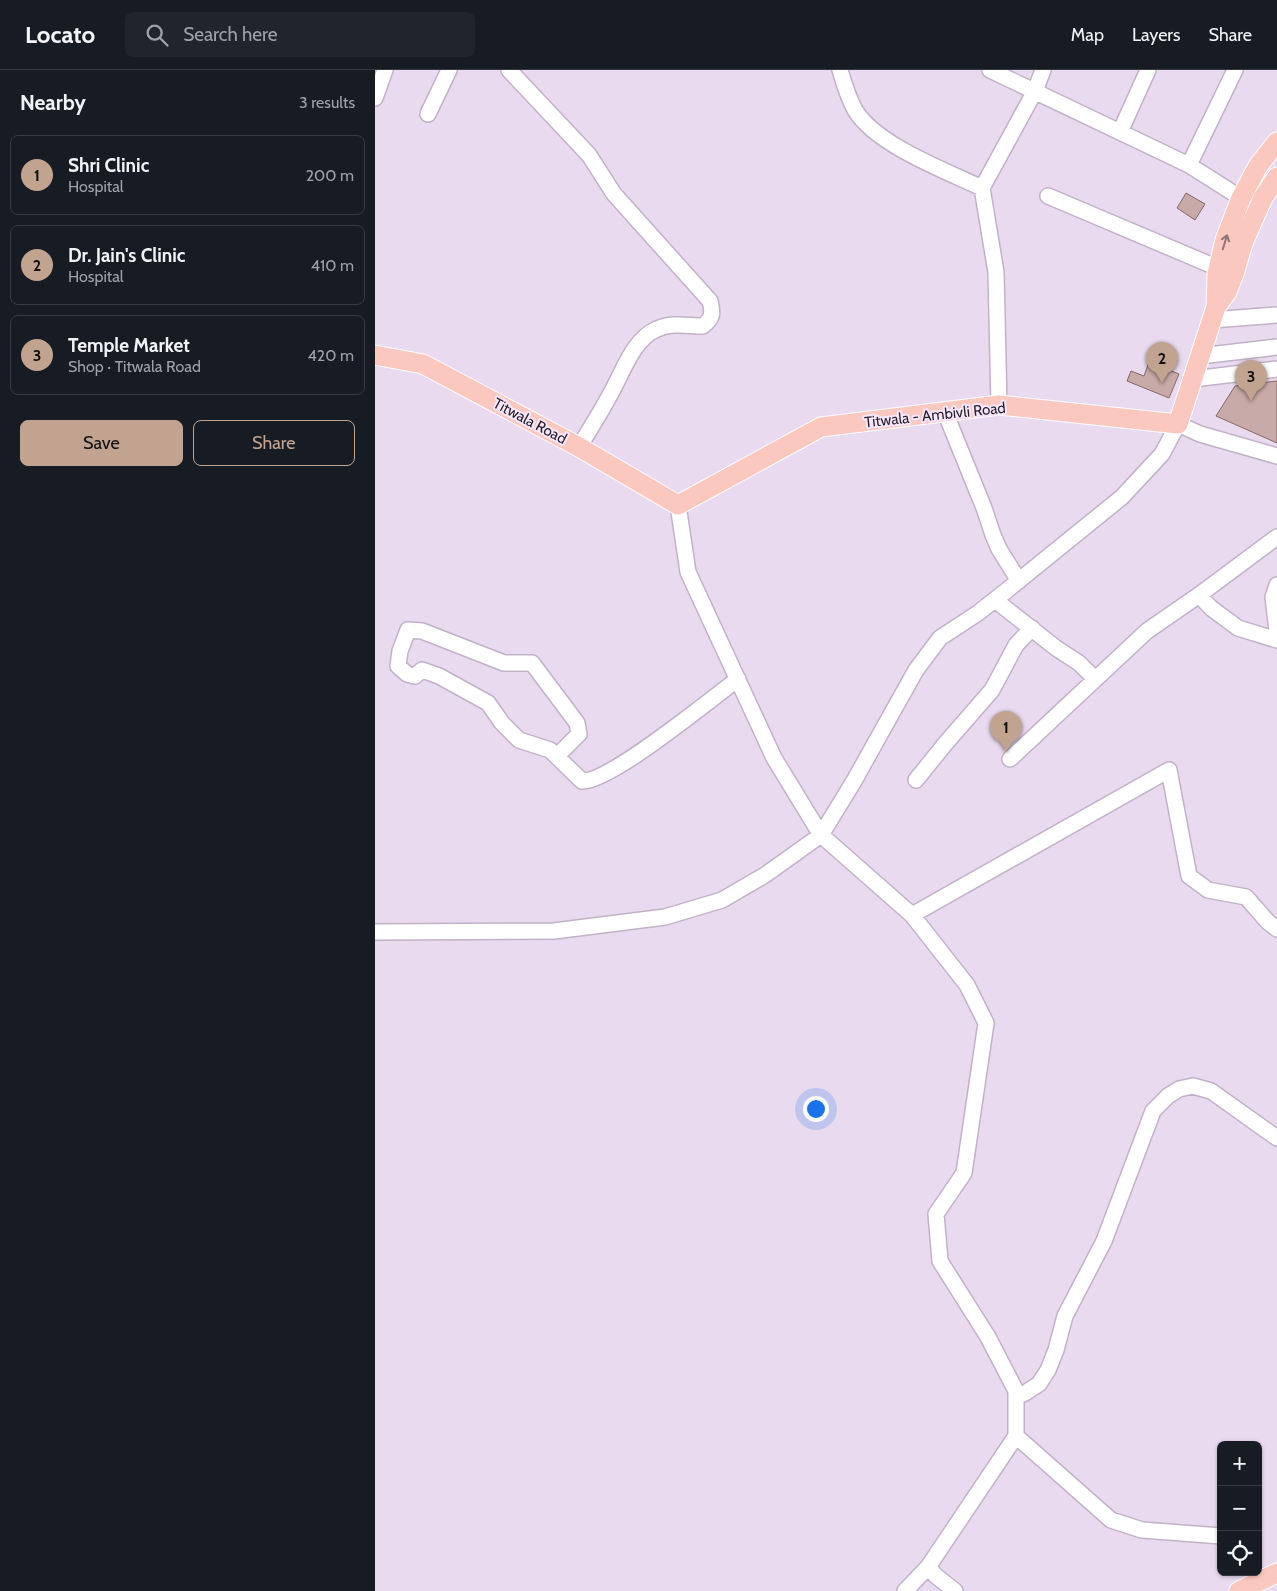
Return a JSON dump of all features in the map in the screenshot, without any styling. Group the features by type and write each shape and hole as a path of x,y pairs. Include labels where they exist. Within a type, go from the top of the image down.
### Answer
{"main road":[{"path":"1214,314 1218,268 1225,240 1241,198 1258,166 1277,142"},
{"path":"1178,424 1214,314 1227,292 1243,243 1263,198 1277,176"},
{"name":"Titwala Road","path":"375,354 423,364 579,447 678,505"},
{"name":"Titwala - Ambivli Road","path":"678,505 821,427 999,405 1178,424"},
{"path":"1239,1591 1277,1573"}],"street":[{"path":"375,98 385,70"},
{"path":"428,114 449,70"},
{"path":"509,70 589,155 614,194 710,301 713,313 710,320 703,326 672,325 655,330 645,338 636,347 579,447"},
{"path":"840,70 846,91 856,111 873,129 902,150 982,188"},
{"path":"990,70 1189,165 1241,198"},
{"path":"999,405 996,272 982,188 1035,91 1043,70"},
{"path":"1120,132 1148,70"},
{"path":"1189,165 1235,70"},
{"path":"1048,196 1218,268"},
{"path":"1214,314 1277,315"},
{"path":"1200,356 1277,347"},
{"path":"1193,379 1277,369"},
{"path":"945,412 985,508 999,549 1019,581"},
{"path":"375,932 554,931 665,917 722,900 765,875 821,835 854,781 916,670 940,638 995,600 1122,497 1162,454 1178,424 1200,434 1277,456"},
{"path":"678,505 688,572 774,758 821,835 912,915 967,985 986,1023 964,1173 936,1214 940,1261 988,1337 1016,1391 1015,1436 928,1567 905,1591"},
{"path":"1010,759 1147,631 1277,537"},
{"path":"1277,585 1273,598 1277,631"},
{"path":"1199,595 1211,608 1238,628 1277,640"},
{"path":"995,600 1056,648 1079,662 1095,679"},
{"path":"916,780 992,690 1017,645 1032,628"},
{"path":"557,756 579,734 577,723 531,663 504,663 422,631 408,630 400,652 398,666 407,674 415,676 422,670 447,680 488,703 502,723 519,740 550,750 582,781 595,779 631,760 738,679"},
{"path":"912,915 1169,770 1189,876 1208,890 1246,897 1268,922 1277,929"},
{"path":"1016,1397 1039,1384 1048,1370 1056,1350 1065,1316 1105,1240 1153,1111 1168,1096 1179,1089 1193,1086 1211,1091 1277,1138"},
{"path":"1015,1436 1111,1520 1142,1530 1217,1536"},
{"path":"928,1567 955,1591"}],"building":[{"path":"1186,193 1205,204 1195,220 1177,208"},
{"path":"1149,362 1179,374 1169,398 1127,381 1131,371 1144,376"},
{"path":"1277,381 1277,443 1216,416 1235,386"}],"place":[{"name":"Dr. Jain's Clinic","path":"1162,383"},
{"name":"Temple Market","path":"1251,401"},
{"name":"Shri Clinic","path":"1006,752"}]}
